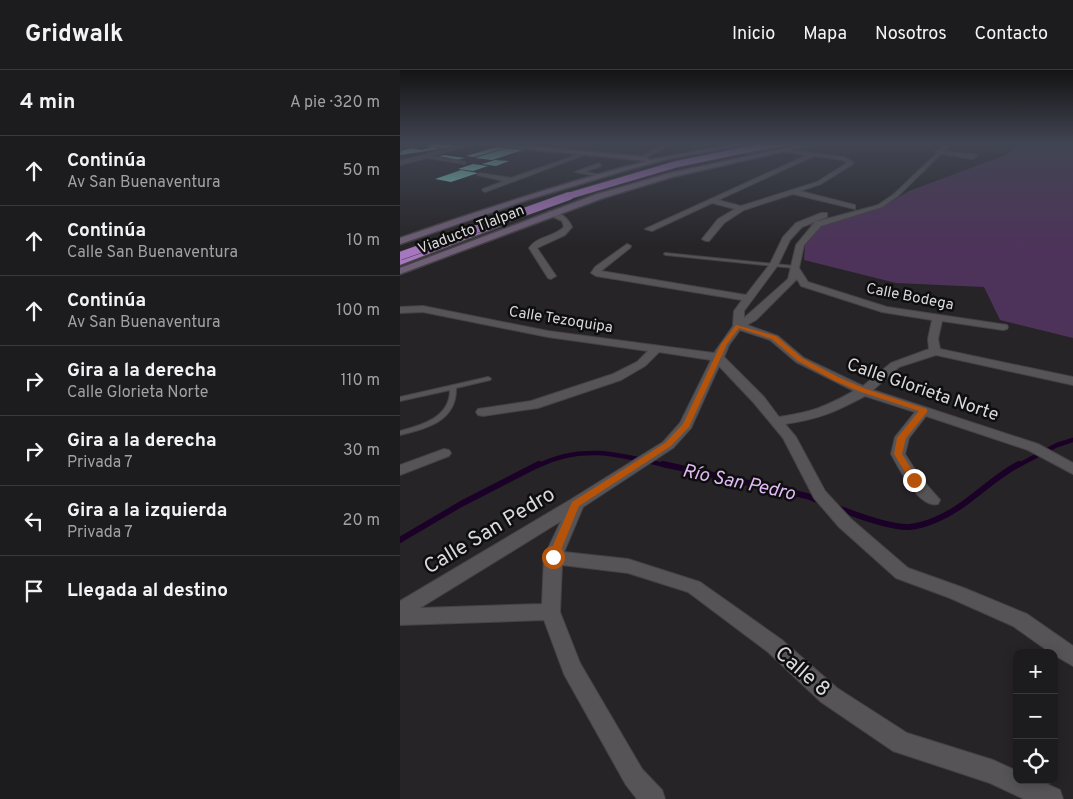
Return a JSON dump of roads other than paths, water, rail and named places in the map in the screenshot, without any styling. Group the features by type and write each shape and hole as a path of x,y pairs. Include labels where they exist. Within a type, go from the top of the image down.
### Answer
{"highway":[{"path":"400,258 528,209 623,178"},
{"path":"400,258 581,193 631,178"},
{"name":"Viaducto Tlalpan","path":"400,258 614,184 637,178"}],"main road":[{"name":"Viaducto Tlalpan","path":"400,240 542,192 593,178"},
{"name":"Viaducto Tlalpan","path":"400,271 552,213 660,178"}],"street":[{"path":"501,178 512,180"},
{"path":"485,190 517,178"},
{"path":"649,229 761,178"},
{"path":"706,239 721,221 741,208 794,192 827,178"},
{"path":"734,330 752,318 792,280 800,245 818,224 880,206 896,195 914,178"},
{"path":"794,192 852,207"},
{"path":"734,330 739,311 774,265 786,239 799,225 811,219 871,200"},
{"path":"711,201 741,208"},
{"path":"551,276 533,248 536,244 562,233 568,227 565,220 552,213"},
{"path":"627,246 596,273 749,298"},
{"name":"Calle Bodega","path":"794,267 804,284 812,288 886,310 1003,327"},
{"name":"Calle Tezoquipa","path":"400,310 423,309 548,334 717,357"},
{"path":"935,351 933,339 938,317"},
{"name":"Calle San Pedro","path":"400,611 576,504 668,444 686,425 717,357 734,330"},
{"name":"Calle Glorieta Norte","path":"734,330 774,338 800,360 838,380 864,391 1033,447 1073,469"},
{"path":"483,412 533,405 617,377 641,364 656,349"},
{"path":"776,421 805,417 830,410 864,391 895,365 935,351 1073,381"},
{"path":"717,357 759,400 789,437 819,494 845,523 902,573 957,593 1020,620 1073,656"},
{"path":"924,410 902,438 898,454 914,480 932,500"},
{"path":"400,470 444,453"},
{"path":"576,504 553,557 551,612 571,667 634,777 653,799"},
{"name":"Calle 8","path":"553,557 628,566 694,587 774,646 828,695 901,743 993,772 1051,799"},
{"path":"400,617 551,612"}],"lane":[{"path":"666,254 794,267"},
{"path":"400,399 488,379"},
{"path":"400,433 416,429 445,413 455,398 453,387"}],"waterway":[{"name":"Río San Pedro","path":"1017,466 1057,445 1073,440"},
{"name":"Río San Pedro","path":"537,466 554,459 586,453 618,455 668,466"},
{"name":"Río San Pedro","path":"400,540 461,504 539,464"},
{"name":"Río San Pedro","path":"663,464 807,496 820,501"},
{"name":"Río San Pedro","path":"838,508 901,527 922,525 967,502 1019,464"}]}
